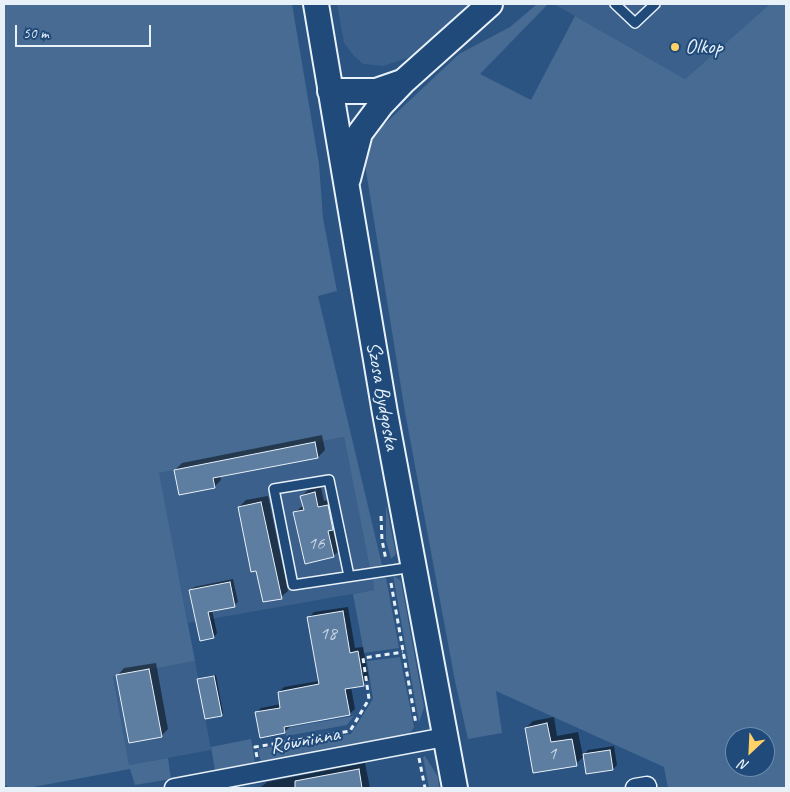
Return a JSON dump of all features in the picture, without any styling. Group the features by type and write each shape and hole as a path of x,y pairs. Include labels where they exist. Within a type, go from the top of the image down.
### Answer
{"main road":[{"name":"Szosa Bydgoska","path":"316,4 413,567 455,788"},
{"path":"346,185 360,134 381,105 404,81 490,4"},
{"path":"330,91 376,91 404,81"}],"street":[{"name":"Równinna","path":"174,788 445,737"},
{"path":"635,788 647,786 647,788"}],"lane":[{"path":"615,4 635,23 655,4"},
{"path":"349,576 329,480 274,489 293,585 413,567"}],"path":[{"path":"260,772 255,747 350,731 369,699 363,658 403,652"}],"shaded area":[{"path":"4,4 292,4 319,164 323,218 337,291 318,296 382,565 370,568 344,437 159,473 195,661 113,676 129,765 168,758 171,779 135,785 130,769 28,788 11,788 4,785"},
{"path":"337,4 469,4 427,43 407,58 383,66 363,64 344,43"},
{"path":"537,4 548,4 480,74 531,100 575,16 685,79 770,4 786,4 786,788 668,788 664,767 496,691 502,733 468,739 455,681 405,412 366,171 366,161 375,133 459,54 510,27"},
{"name":"Olkop","path":"554,4 770,4 685,79"},
{"path":"344,437 375,590 188,623 158,473"},
{"path":"386,505 396,554 391,559 386,540"},
{"path":"393,575 401,581 424,707 419,723"},
{"path":"386,578 399,648 364,653 353,594 374,590 373,579"},
{"path":"400,657 414,727 410,734 261,762 258,749 351,734 373,699 367,661"},
{"path":"195,661 211,750 129,765 113,675"},
{"path":"354,716 347,725 286,736 285,728"},
{"path":"251,739 255,763 215,770 211,747"},
{"path":"425,756 438,777 439,788 429,788 423,757"}],"building":[{"path":"315,442 318,458 213,478 215,488 179,495 174,470"},
{"path":"315,492 318,507 328,505 333,530 328,531 334,557 305,564 293,512 304,510 300,496"},
{"path":"261,502 282,599 263,602 256,571 251,572 238,507"},
{"path":"230,582 235,607 208,612 214,638 200,641 189,590"},
{"path":"343,611 350,653 358,651 364,686 345,689 350,715 284,727 285,733 260,738 255,712 280,708 278,692 319,684 307,617"},
{"path":"149,669 162,737 129,743 116,675"},
{"path":"214,676 222,716 205,719 197,679"},
{"path":"547,723 551,742 572,739 577,766 533,773 525,728"},
{"path":"610,750 613,770 586,774 583,754"},
{"path":"359,769 362,788 295,788 295,781"}],"place":[{"name":"Olkop","path":"675,47"}]}
